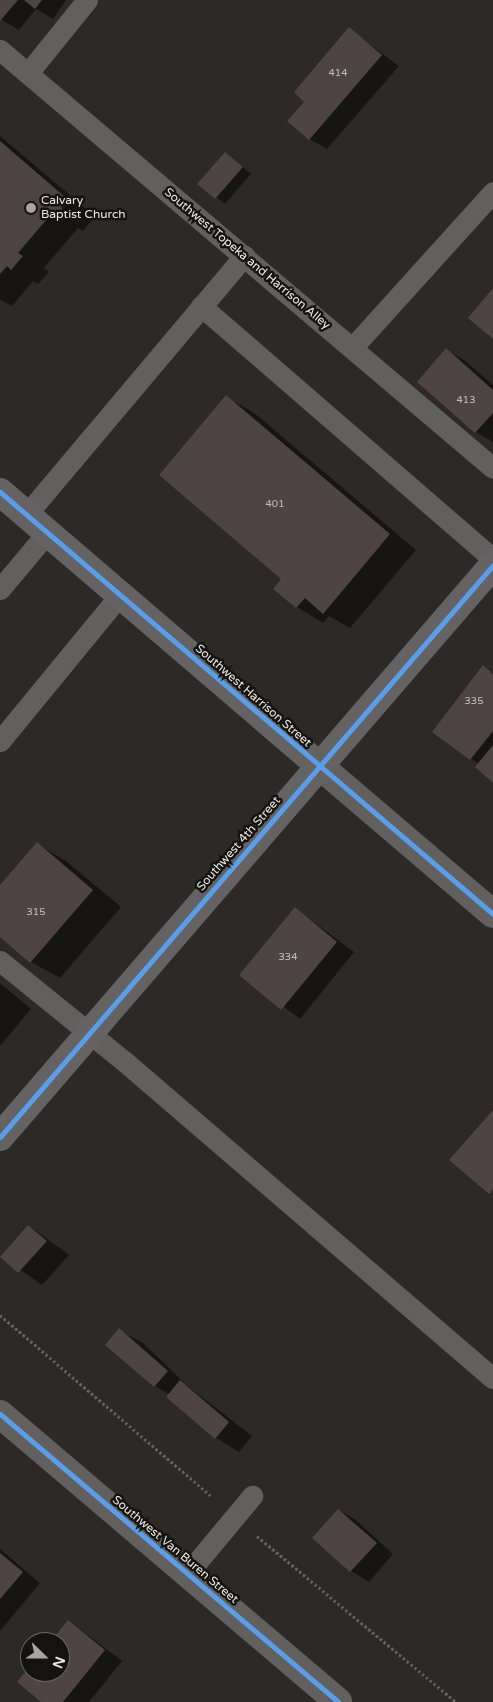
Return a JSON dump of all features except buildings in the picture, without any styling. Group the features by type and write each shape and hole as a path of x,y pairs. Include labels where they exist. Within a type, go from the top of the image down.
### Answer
{"street":[{"name":"Southwest Harrison Street","path":"0,492 493,914"},
{"name":"Southwest 4th Street","path":"0,1137 321,767 493,565"},
{"name":"Southwest Van Buren Street","path":"0,1414 338,1702"}],"lane":[{"path":"28,73 87,0"},
{"name":"Southwest Topeka and Harrison Alley","path":"0,50 493,468"},
{"path":"352,348 493,192"},
{"path":"26,515 244,256"},
{"path":"201,306 493,559"},
{"path":"0,589 47,533"},
{"path":"0,741 120,595"},
{"path":"0,961 493,1378"},
{"path":"188,1574 252,1496"}],"cycle path":[{"path":"0,492 493,914"},
{"path":"0,1137 493,565"},
{"path":"0,1414 338,1702"}],"place":[{"name":"Calvary Baptist Church","path":"31,208"}]}
